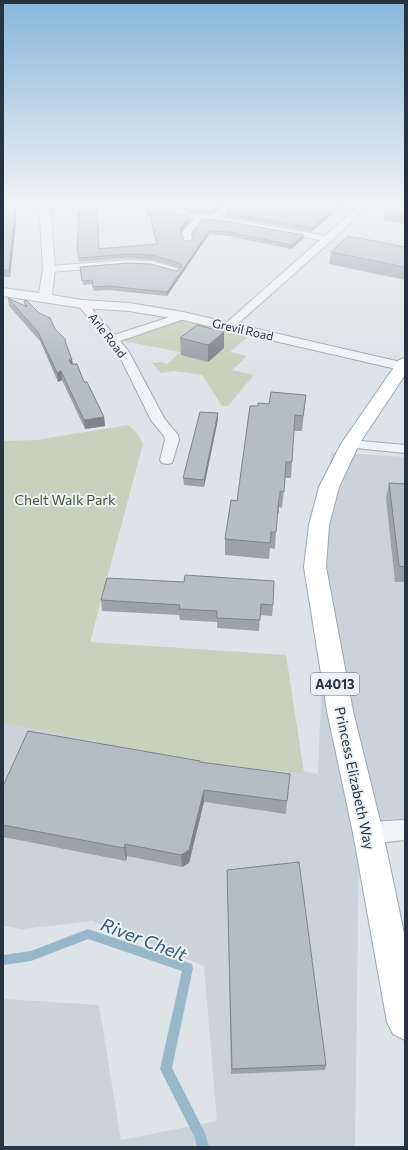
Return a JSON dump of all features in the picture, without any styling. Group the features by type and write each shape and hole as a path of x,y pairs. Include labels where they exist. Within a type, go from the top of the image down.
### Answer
{"main road":[{"name":"Princess Elizabeth Way","path":"404,365 350,444 329,486 319,525 315,567 340,711 368,833 405,1022"}],"street":[{"path":"45,297 49,269 48,256"},
{"path":"230,326 309,256"},
{"path":"49,269 128,263 152,264 176,271"},
{"name":"Arle Road","path":"3,292 45,297 82,304 123,352 158,420 171,434 172,440 167,460"},
{"name":"Grevil Road","path":"82,304 129,307 184,316 404,365"},
{"path":"113,339 184,316"},
{"path":"350,444 405,449"},
{"path":"368,833 405,830"}],"shaded area":[{"path":"331,452 405,457 405,840 359,843 355,1147 3,1147 3,999 99,1005 121,1140 217,1121 204,966 92,921 22,929 3,926 3,718 318,774"}],"green space":[{"path":"183,316 254,332 230,352 247,356 232,370 254,375 228,406 222,406 202,375 174,371 161,373 152,363 161,362 167,364 180,352 113,339"},
{"name":"Chelt Walk Park","path":"128,425 137,433 143,444 90,642 286,655 304,773 200,764 3,722 3,441 37,440"}],"building":[{"path":"3,256 11,256 9,270 3,270"},
{"path":"79,256 108,256 79,258"},
{"path":"154,256 192,256 167,292 108,286 93,287 92,280 82,281 80,267 128,263 151,264 176,271 182,267 180,263"},
{"path":"349,256 405,256 405,267"},
{"path":"8,298 27,307 24,301 26,300 39,313 50,318 55,329 66,340 65,341 72,360 69,360 71,364 77,364 84,382 87,382 104,417 84,420 61,371 57,373 38,332"},
{"path":"197,325 224,332 208,345 180,338"},
{"path":"271,392 306,395 303,416 295,415 292,462 286,462 284,492 280,491 276,532 271,532 270,543 225,539 231,500 237,501 250,406 258,406 258,403 269,404"},
{"path":"200,412 218,413 204,480 183,478"},
{"path":"389,483 405,484 405,567 399,566"},
{"path":"185,575 274,581 273,605 261,604 260,620 217,618 217,611 179,609 180,605 101,600 107,578 184,582"},
{"path":"28,731 200,762 290,774 287,801 204,790 189,850 181,855 125,844 124,848 3,825 3,786"},
{"path":"299,862 326,1065 232,1069 227,870"}],"waterway":[{"name":"River Chelt","path":"3,960 31,956 88,934 188,968 166,1069 201,1137 203,1147"}]}
